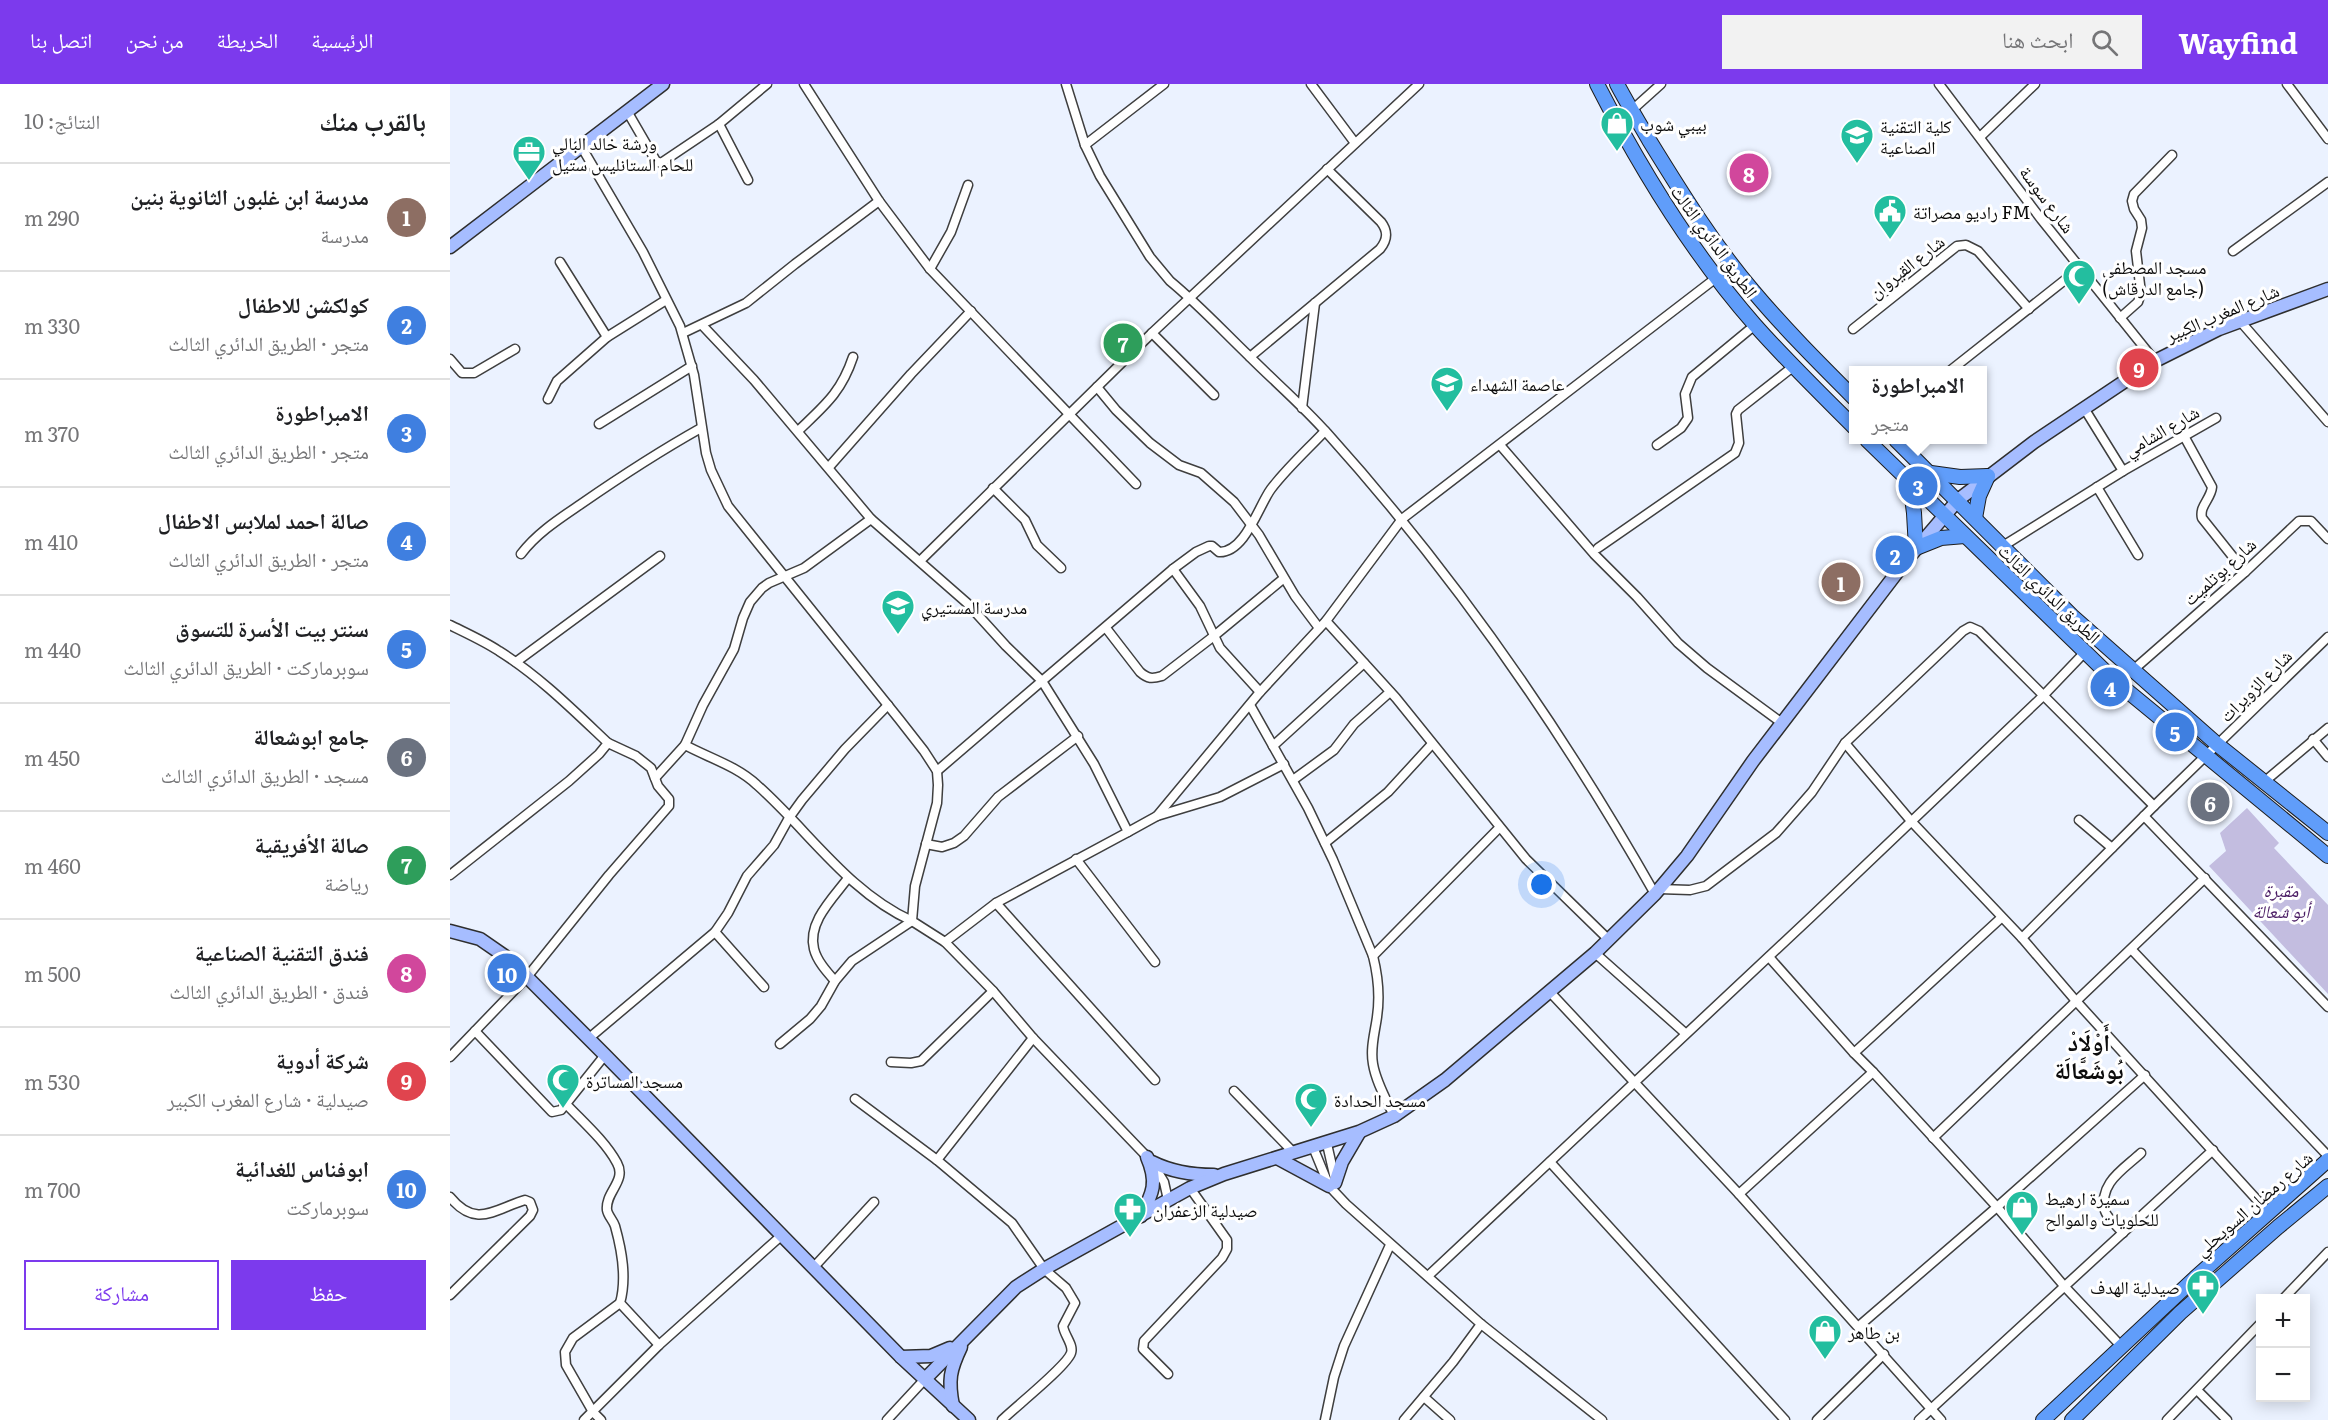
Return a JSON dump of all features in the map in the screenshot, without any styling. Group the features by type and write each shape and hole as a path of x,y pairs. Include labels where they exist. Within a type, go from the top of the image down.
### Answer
{"main road":[{"name":"الطريق الدائري الثالث","path":"1597,84 1668,211 1716,278 1755,325 1849,422"},
{"name":"الطريق الدائري الثالث","path":"1617,84 1689,206 1727,259 1793,335 1849,393"},
{"name":"الطريق الدائري الثالث","path":"1871,444 2114,680 2328,856"},
{"name":"الطريق الدائري الثالث","path":"1900,444 2072,616 2132,671 2218,745 2328,833"},
{"path":"1931,473 1960,477 1988,476 1979,496 1976,518"},
{"path":"1910,482 1916,549 1941,538 1965,536"},
{"name":"شارع رمضان السويحلي","path":"2043,1420 2328,1158"},
{"name":"شارع رمضان السويحلي","path":"2072,1420 2180,1313 2328,1186"}],"street":[{"path":"450,247 663,84"},
{"path":"627,111 656,161 661,163 719,124 767,84"},
{"path":"804,84 879,201 930,269 1136,484"},
{"path":"1066,84 1085,145 1100,176 1150,257 1165,275 1325,431 1402,519 1448,578 1570,753 1657,892 1699,889 1741,861 1776,833 1800,807 1845,743 1963,631 1970,627 1978,631 2154,806"},
{"path":"1085,145 1164,84"},
{"path":"1311,84 1355,143"},
{"path":"920,561 1152,333 1419,84"},
{"path":"1631,111 1661,84"},
{"name":"شارع سوسة","path":"1939,84 2080,268 2155,361"},
{"path":"1980,136 2035,84"},
{"path":"2287,84 2328,139"},
{"path":"719,124 748,180"},
{"path":"581,146 643,252 666,300 675,313 692,366 701,428 711,470 728,506 743,528 786,577 888,705 937,771 937,803 915,886 912,921"},
{"path":"2120,318 2138,302 2142,293 2136,251 2142,228 2141,220 2132,201 2134,194 2172,155"},
{"path":"1250,357 1380,249 1386,239 1386,228 1381,222 1327,169"},
{"path":"2233,251 2328,182"},
{"path":"930,269 951,232 968,185"},
{"path":"683,333 746,303 879,201"},
{"name":"شارع القيروان","path":"1853,329 1958,246 1966,244 1978,251 2029,309"},
{"path":"560,262 607,337"},
{"path":"1956,366 2080,268"},
{"path":"1157,816 1260,692 1326,621 1402,519 1716,278"},
{"name":"شارع المغرب الكبير","path":"1224,1174 1327,1144 1394,1116 1445,1080 1595,953 1657,892 1687,856 1753,760 1916,549 1958,500 2084,408 2155,361 2219,329 2328,289"},
{"path":"548,399 557,381 607,337 666,300"},
{"path":"1302,408 1316,303"},
{"path":"829,467 911,374 971,311"},
{"path":"2240,321 2328,422"},
{"path":"702,325 754,380 871,519 967,603 1042,681 1077,736 1128,832"},
{"path":"1657,445 1681,428 1689,418 1685,394 1692,377 1755,325"},
{"path":"1152,333 1214,395"},
{"path":"450,359 462,373 474,373 515,349"},
{"path":"798,431 834,396 846,379 853,357"},
{"path":"599,424 692,366"},
{"path":"1599,549 1735,453 1739,443 1736,414 1738,410 1794,366"},
{"path":"1097,387 1116,410 1150,443 1179,465 1201,473 1234,502 1252,525 1283,579 1319,628"},
{"name":"شارع الشامي","path":"2084,408 2123,471"},
{"name":"شارع الشامي","path":"2003,546 2123,471 2216,418"},
{"path":"521,554 542,531 655,454 701,428"},
{"path":"937,771 1173,569 1205,547 1212,546 1219,552 1224,552 1232,547 1252,525 1271,490 1325,431"},
{"path":"2184,436 2212,487 2202,509 2202,518 2245,572"},
{"path":"1500,445 1594,554 1678,643 1707,669 1782,723"},
{"path":"2097,487 2138,555"},
{"path":"993,488 1025,520 1036,545 1062,568"},
{"path":"655,778 685,745 703,705 734,649 750,602 769,583 786,577 825,554 871,519"},
{"name":"شارع بوتلميت","path":"2132,671 2245,572 2299,521 2311,521 2328,539"},
{"path":"516,662 660,556"},
{"path":"1173,569 1200,606 1220,648 1260,692"},
{"path":"1106,628 1140,672 1147,678 1153,679 1162,676 1214,636 1283,579"},
{"path":"1326,621 1390,692 1499,828 1538,872 1608,940"},
{"path":"450,625 497,649 516,662 547,686 608,743 644,761 651,768 658,786 669,799 669,806 609,875 527,977 451,1054"},
{"name":"شارع الزويرات","path":"2022,938 2328,637"},
{"path":"1428,1276 1685,1033 1769,957 2042,697 2085,652"},
{"path":"1273,746 1364,663"},
{"path":"1293,780 1334,750 1354,724 1390,692"},
{"path":"588,1039 716,932 747,876 774,845 789,818 845,749 888,705"},
{"path":"1250,705 1293,780 1325,843 1373,956 1377,970 1379,1002 1372,1044 1372,1064 1394,1116"},
{"path":"2264,782 2328,728"},
{"path":"926,844 942,847 964,836 998,797 1077,736"},
{"path":"2313,739 2328,757"},
{"path":"450,875 568,781 608,743"},
{"path":"1845,743 1911,821 2022,938 2076,1001 2269,1213"},
{"path":"1325,843 1388,792 1432,744"},
{"path":"685,745 744,774 848,878 898,914 945,942 1149,1159 1164,1182 1168,1200"},
{"path":"945,942 996,903 1157,816 1220,796 1284,764"},
{"path":"2144,816 2328,1007"},
{"path":"2079,820 2112,848"},
{"path":"1373,956 1499,828"},
{"path":"1076,859 1155,962"},
{"path":"835,981 814,950 814,928 848,878"},
{"path":"1933,1138 2205,878"},
{"path":"996,903 1155,1080"},
{"path":"1854,1053 2001,918"},
{"path":"780,1044 822,1006 835,981 852,961 912,921"},
{"path":"450,931 480,939 509,959 901,1357 969,1420"},
{"path":"716,932 764,987"},
{"path":"2132,950 2328,1158"},
{"path":"1595,953 1685,1033"},
{"path":"1769,957 1854,1053 1997,1207 2065,1287 2121,1346"},
{"path":"891,1062 921,1061 993,991"},
{"path":"1549,991 1739,1194 1941,1420"},
{"path":"475,1031 552,1112 561,1110 605,1055"},
{"path":"937,1160 1033,1038"},
{"path":"1739,1194 1873,1072"},
{"path":"1859,1326 2145,1075"},
{"path":"1234,1091 1294,1153"},
{"path":"855,1099 937,1160 1012,1223 1044,1269 1066,1288 1075,1303 1063,1326 1072,1352 1048,1378 1002,1420"},
{"path":"566,1104 605,1146 618,1164 620,1171 620,1179 608,1201 607,1212 614,1223 624,1277 620,1303 573,1338 566,1352 566,1365 593,1412 601,1420"},
{"path":"1332,1184 1359,1132"},
{"path":"1327,1144 1332,1184"},
{"path":"1313,1147 1342,1199 1390,1245 1481,1324 1602,1420"},
{"path":"1919,1420 2213,1150"},
{"path":"2123,1233 2105,1212 2104,1194 2107,1184 2141,1154"},
{"path":"1277,1158 1332,1184"},
{"path":"1149,1159 1164,1168 1180,1172 1224,1174"},
{"path":"1140,1217 1154,1185 1149,1159"},
{"path":"1550,1162 1785,1420"},
{"path":"887,1420 1016,1287 1190,1188 1224,1174"},
{"path":"1168,1374 1146,1354 1143,1349 1144,1341 1222,1258 1227,1249 1227,1240 1190,1188"},
{"path":"450,1197 468,1212 482,1216 525,1200 531,1202 533,1210 530,1216 450,1295"},
{"path":"813,1268 874,1202"},
{"path":"585,1420 659,1345 781,1236"},
{"path":"1325,1420 1334,1377 1344,1346 1390,1245"},
{"path":"2289,1294 2328,1252"},
{"path":"620,1303 659,1345"},
{"path":"1404,1420 1481,1324"},
{"path":"2167,1420 2198,1391 2256,1328"},
{"path":"901,1357 931,1356 943,1353 963,1340"},
{"path":"953,1406 949,1387 950,1373 963,1340"},
{"path":"1816,1420 1884,1354"},
{"path":"2198,1391 2227,1420"},
{"path":"1424,1397 1450,1420"}],"green space":[{"name":"مقبرة أبو شعالة","path":"2247,808 2279,843 2274,848 2328,905 2328,994 2209,866 2226,851 2220,833"}],"place":[{"name":"بيبي شوب","path":"1617,152"},
{"name":"كلية التقنية الصناعية","path":"1857,164"},
{"name":"فندق التقنية الصناعية","path":"1749,173"},
{"name":"ورشة خالد البالي للحام الستانليس ستيل","path":"529,181"},
{"name":"راديو مصراتة FM","path":"1890,240"},
{"name":"مسجد المصطفى (جامع الدرقاش)","path":"2079,305"},
{"name":"صالة الأفريقية","path":"1123,343"},
{"name":"شركة أدوية","path":"2139,368"},
{"name":"عاصمة الشهداء","path":"1447,412"},
{"name":"الامبراطورة","path":"1918,486"},
{"name":"كولكشن للاطفال","path":"1895,555"},
{"name":"مدرسة ابن غلبون الثانوية بنين","path":"1841,582"},
{"name":"مدرسة المستيري","path":"898,635"},
{"name":"صالة احمد لملابس الاطفال","path":"2110,687"},
{"name":"سنتر بيت الأسرة للتسوق","path":"2175,732"},
{"name":"جامع ابوشعالة","path":"2210,802"},
{"name":"ابوفناس للغدائية","path":"507,973"},
{"name":"مسجد المساترة","path":"563,1109"},
{"name":"مسجد الحدادة","path":"1311,1128"},
{"name":"سميرة ارهيط للحلويات والموالح","path":"2022,1236"},
{"name":"صيدلية الزعفران","path":"1130,1238"},
{"name":"صيدلية الهدف","path":"2203,1315"},
{"name":"بن طاهر","path":"1825,1360"}],"district":[{"name":"أَوْلَادْ بُوشَعَّالَة","path":"2089,1054"}]}
